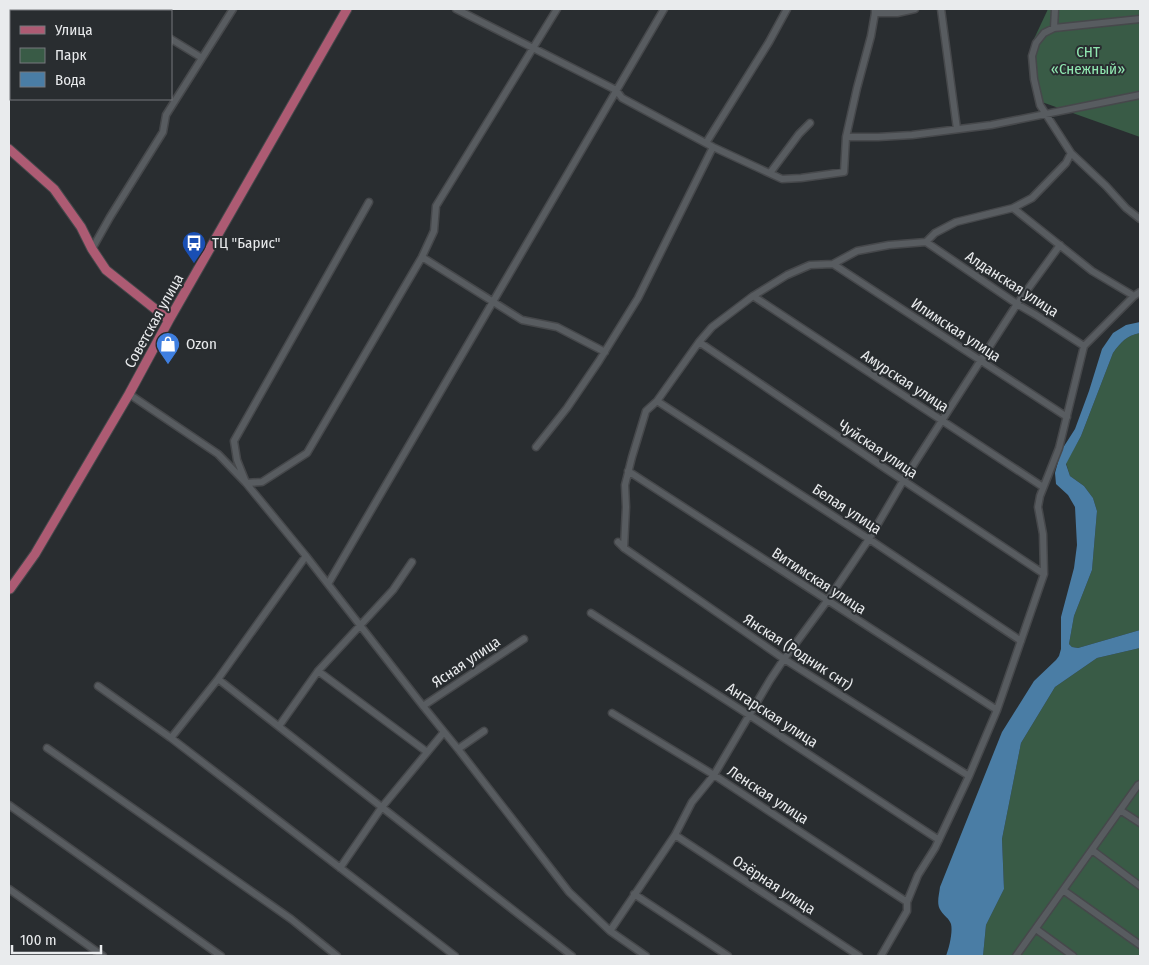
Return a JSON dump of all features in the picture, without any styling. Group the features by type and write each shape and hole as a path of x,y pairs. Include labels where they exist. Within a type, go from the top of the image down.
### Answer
{"main road":[{"name":"Советская улица","path":"9,589 35,554 129,394 169,320 348,9"},
{"path":"9,149 54,189 82,227 92,249 106,270 169,320"}],"street":[{"path":"92,249 110,216 163,132 166,115 234,9"},
{"path":"456,9 616,90 622,98 713,147 782,179 844,172 846,137 875,11 897,13 915,9"},
{"path":"246,483 262,482 307,453 422,256 434,231 436,206 557,9"},
{"path":"328,584 664,9"},
{"path":"706,143 788,9"},
{"path":"941,9 957,129"},
{"path":"1054,28 1055,9"},
{"path":"1140,20 1054,28 1044,33 1036,43 1032,56 1034,79 1040,105 1047,113 1071,153 1126,208 1140,219"},
{"path":"172,39 202,58"},
{"path":"846,137 878,137 991,125 1140,95"},
{"path":"770,173 799,134 810,123"},
{"path":"536,447 567,408 605,352 638,298 713,147"},
{"path":"624,548 625,485 646,411 657,401 712,327 753,296 787,274 810,265 833,264 857,251 889,245 926,242 935,233 956,222 1013,208 1032,198 1066,163 1071,153"},
{"path":"246,483 237,460 234,441 369,202"},
{"path":"1013,208 1092,271 1134,296"},
{"name":"Алданская улица","path":"926,242 1017,304 1084,346"},
{"path":"610,931 675,835 692,802 714,775 784,659 827,601 869,539 903,481 1017,304 1060,245"},
{"path":"422,256 522,320 557,328 605,352"},
{"name":"Илимская улица","path":"833,264 1067,417"},
{"path":"881,956 907,911 907,902 918,875 935,848 969,776 997,710 1044,574 1043,534 1038,507 1043,486 1059,448 1084,346 1140,292"},
{"name":"Амурская улица","path":"753,296 1043,486"},
{"name":"Чуйская улица","path":"699,342 903,481 1044,574"},
{"path":"129,394 218,454 246,483 361,625 422,706 458,749 569,892 610,931 646,956"},
{"name":"Белая улица","path":"657,401 1021,641"},
{"name":"Витимская улица","path":"628,471 997,710"},
{"name":"Янская (Родник снт)","path":"618,542 784,659 969,776"},
{"path":"171,738 218,679 306,556"},
{"path":"279,726 318,671 393,590 412,562"},
{"name":"Ангарская улица","path":"591,613 938,840"},
{"name":"Ясная улица","path":"422,706 524,639"},
{"path":"318,671 428,752"},
{"path":"218,679 572,956"},
{"path":"98,686 171,738 455,956"},
{"name":"Ленская улица","path":"612,713 714,775 907,902"},
{"path":"458,749 484,731"},
{"path":"340,868 382,807 444,732"},
{"path":"47,748 291,919 337,956"},
{"path":"1016,956 1140,784"},
{"path":"9,805 222,956"},
{"path":"1120,810 1140,823"},
{"name":"Озёрная улица","path":"675,835 858,956"},
{"path":"1092,850 1140,886"},
{"path":"9,889 103,956"},
{"path":"1064,890 1140,944"},
{"path":"634,894 728,956"},
{"path":"1036,929 1072,956"}],"green space":[{"name":"СНТ «Снежный»","path":"1048,9 1140,9 1140,137 1039,101 1033,41"},
{"path":"1140,333 1140,630 1078,648 1072,647 1069,644 1074,616 1092,570 1097,511 1093,498 1084,486 1070,476 1066,463 1081,436 1113,353 1124,340"},
{"path":"1140,648 1140,956 983,956 986,925 1004,889 1002,839 1021,743 1055,687 1097,658"}],"water":[{"path":"1140,322 1140,333 1124,340 1113,353 1081,436 1066,464 1070,476 1084,486 1093,498 1097,511 1092,570 1074,616 1069,644 1072,647 1078,648 1140,630 1140,648 1097,658 1055,687 1021,743 1002,839 1004,889 986,925 983,956 946,956 951,927 950,922 939,908 940,887 1002,732 1034,681 1056,660 1061,649 1061,617 1074,568 1077,545 1075,507 1068,495 1056,484 1055,473 1061,451 1075,429 1102,349 1113,333 1126,325"}],"place":[{"name":"ТЦ \"Барис\"","path":"194,264"},
{"name":"Ozon","path":"168,365"}]}
